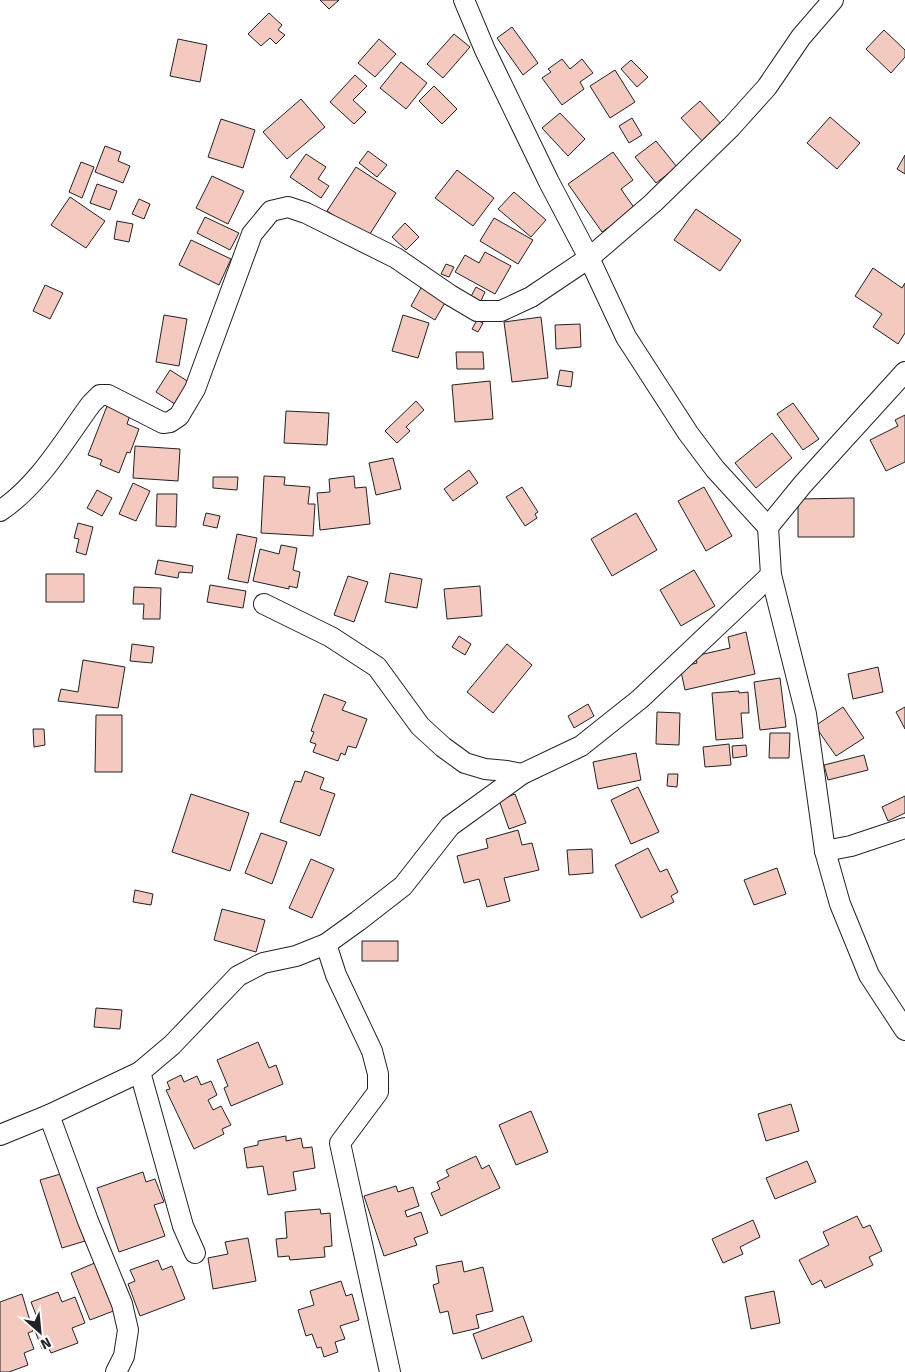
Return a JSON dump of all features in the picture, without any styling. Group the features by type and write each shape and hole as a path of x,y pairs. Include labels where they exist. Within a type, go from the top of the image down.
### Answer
{"street":[{"path":"464,0 485,50 626,336 683,425 715,469 768,527 772,575 806,714 825,852 840,904 869,975 905,1030"},
{"path":"0,511 13,502 35,480 91,404 100,395 108,395 163,424 179,416 195,389 252,234 271,211 288,207 314,217 396,258 477,311 501,311 531,297 589,258 653,203 731,126 766,87 802,37 833,0"},
{"path":"768,527 803,484 905,372"},
{"path":"0,1135 49,1115 140,1072 172,1045 238,976 263,963 296,956 326,944 403,886 450,826 522,774 581,746 640,699 772,575"},
{"path":"264,604 331,637 377,667 420,726 443,747 465,763 485,769 507,770 522,774"},
{"path":"825,852 851,846 905,828"},
{"path":"326,944 336,975 372,1051 378,1074 378,1092 340,1143 390,1372"},
{"path":"140,1072 183,1226 194,1253"},
{"path":"49,1115 88,1221 122,1304 128,1330 124,1356 116,1372"}],"building":[{"path":"320,0 339,0 329,9"},
{"path":"269,13 282,25 278,30 285,35 276,44 270,38 261,46 248,34"},
{"path":"512,27 538,63 523,75 497,38"},
{"path":"884,30 905,50 905,57 891,73 866,49"},
{"path":"454,34 470,47 443,78 427,64"},
{"path":"178,39 207,45 200,82 170,76"},
{"path":"379,39 396,54 375,77 358,63"},
{"path":"562,59 570,69 582,59 593,73 580,82 584,89 562,105 542,78 551,72 548,69"},
{"path":"631,60 648,77 637,87 621,69"},
{"path":"401,62 427,83 406,109 380,88"},
{"path":"615,70 635,102 610,118 590,86"},
{"path":"355,75 367,86 353,100 366,112 354,124 330,102"},
{"path":"434,86 457,109 442,124 419,101"},
{"path":"301,99 325,127 287,159 263,132"},
{"path":"700,101 723,126 704,143 681,118"},
{"path":"560,113 585,139 568,156 542,128"},
{"path":"830,117 860,143 837,169 807,143"},
{"path":"632,118 642,135 629,143 619,126"},
{"path":"221,119 255,130 243,168 208,157"},
{"path":"656,141 677,167 656,183 635,157"},
{"path":"105,146 121,152 118,161 130,166 123,183 95,172"},
{"path":"368,151 387,165 377,177 359,163"},
{"path":"613,152 633,180 621,189 635,209 602,232 568,184"},
{"path":"306,154 326,167 318,179 329,186 321,198 290,177"},
{"path":"905,155 905,174 897,169"},
{"path":"81,162 94,167 82,198 69,192"},
{"path":"356,167 396,193 368,237 327,211"},
{"path":"457,170 494,198 473,226 435,198"},
{"path":"212,176 244,191 228,224 196,208"},
{"path":"97,184 117,191 110,210 90,203"},
{"path":"514,192 546,220 531,237 498,209"},
{"path":"70,197 105,221 86,248 51,225"},
{"path":"139,199 150,204 144,219 132,214"},
{"path":"696,209 741,240 720,271 674,240"},
{"path":"205,217 239,233 230,250 197,233"},
{"path":"494,218 533,240 518,264 480,241"},
{"path":"117,221 133,224 129,242 114,239"},
{"path":"405,223 419,237 406,250 392,237"},
{"path":"191,240 231,259 219,285 179,265"},
{"path":"485,252 511,266 495,294 455,272 465,255 479,263"},
{"path":"446,264 454,267 449,277 441,274"},
{"path":"873,268 902,288 905,283 905,333 898,344 873,327 882,314 855,296"},
{"path":"45,285 63,293 50,319 33,311"},
{"path":"422,286 447,299 435,320 411,306"},
{"path":"476,287 485,292 479,305 469,300"},
{"path":"164,315 187,319 179,366 156,362"},
{"path":"403,315 429,323 418,358 392,351"},
{"path":"541,317 548,378 512,382 504,322"},
{"path":"477,320 483,323 478,332 472,329"},
{"path":"580,324 581,347 556,349 555,325"},
{"path":"456,352 483,352 484,369 457,369"},
{"path":"170,370 192,384 178,406 156,392"},
{"path":"560,370 573,372 571,387 557,385"},
{"path":"490,381 493,419 455,422 452,385"},
{"path":"416,401 424,410 406,427 410,431 397,443 385,431"},
{"path":"793,403 819,439 803,450 777,414"},
{"path":"107,406 130,415 127,424 139,429 130,453 127,452 119,473 100,465 102,460 88,455"},
{"path":"286,411 329,413 327,445 284,443"},
{"path":"905,415 905,462 886,471 870,440 898,426 895,420"},
{"path":"772,433 792,458 756,488 735,463"},
{"path":"135,446 180,449 178,481 133,478"},
{"path":"393,458 401,489 376,495 369,463"},
{"path":"469,470 478,483 453,501 444,489"},
{"path":"264,476 285,477 284,485 310,487 308,504 315,504 313,536 261,533"},
{"path":"354,476 355,488 366,487 370,524 320,530 317,493 330,492 329,479"},
{"path":"213,477 238,477 237,490 213,488"},
{"path":"133,483 150,491 136,521 119,514"},
{"path":"522,487 538,512 535,514 537,518 525,526 506,497"},
{"path":"704,487 732,536 706,551 678,501"},
{"path":"97,490 112,498 102,516 87,508"},
{"path":"157,494 177,494 176,527 156,526"},
{"path":"854,498 854,537 798,537 798,499"},
{"path":"206,513 220,516 217,528 203,525"},
{"path":"636,513 657,550 612,576 591,539"},
{"path":"78,523 93,527 86,555 76,552 79,539 74,538"},
{"path":"237,534 257,538 248,583 228,579"},
{"path":"281,545 297,548 293,570 300,572 297,588 289,586 289,589 253,581 260,549 279,554"},
{"path":"158,560 193,566 192,573 179,572 178,578 155,574"},
{"path":"694,570 715,606 681,626 660,590"},
{"path":"390,573 422,579 417,608 385,602"},
{"path":"46,574 84,574 84,602 46,602"},
{"path":"348,576 368,582 354,622 334,615"},
{"path":"210,585 246,591 243,608 207,602"},
{"path":"480,586 482,616 447,619 444,589"},
{"path":"134,587 161,588 160,619 143,619 144,604 133,604"},
{"path":"746,632 755,674 685,690 680,667 697,663 695,656 730,648 728,637"},
{"path":"459,636 471,644 465,655 452,647"},
{"path":"132,644 154,647 152,663 130,661"},
{"path":"507,644 532,665 493,713 467,692"},
{"path":"83,660 125,667 118,708 58,701 61,689 78,692"},
{"path":"878,667 883,692 853,699 848,674"},
{"path":"780,678 786,727 760,730 754,682"},
{"path":"739,691 739,693 748,692 749,713 741,713 743,738 716,740 712,693"},
{"path":"324,694 346,702 342,710 367,719 356,748 348,746 345,755 341,753 338,761 313,752 316,744 310,742 314,732 311,731"},
{"path":"588,704 594,716 574,728 568,716"},
{"path":"843,707 864,738 836,756 815,726"},
{"path":"905,707 905,729 896,712"},
{"path":"657,712 680,713 679,745 656,744"},
{"path":"96,715 122,715 122,772 95,772"},
{"path":"33,729 44,729 45,745 34,747"},
{"path":"770,733 790,733 789,758 769,758"},
{"path":"729,744 731,765 705,767 703,747"},
{"path":"746,745 747,756 733,758 732,746"},
{"path":"636,753 641,780 598,789 593,762"},
{"path":"864,755 868,770 828,780 824,765"},
{"path":"305,771 324,778 320,789 335,794 320,836 280,822 295,781 301,782"},
{"path":"668,774 678,774 677,787 667,786"},
{"path":"638,787 659,832 631,844 611,800"},
{"path":"191,794 249,813 230,871 172,852"},
{"path":"515,794 526,823 509,829 499,800"},
{"path":"905,796 905,813 888,821 882,807"},
{"path":"518,830 522,845 532,843 539,870 504,878 510,901 487,907 479,879 464,883 457,856 488,848 486,839"},
{"path":"261,833 287,842 272,884 245,873"},
{"path":"648,848 660,872 667,869 678,892 671,896 674,902 641,918 615,865"},
{"path":"592,849 593,873 569,875 567,850"},
{"path":"311,859 334,869 312,918 289,908"},
{"path":"777,868 786,894 754,905 744,880"},
{"path":"135,890 153,894 151,905 133,902"},
{"path":"222,909 265,920 256,952 214,940"},
{"path":"362,941 398,941 398,961 362,961"},
{"path":"96,1008 122,1010 120,1029 94,1027"},
{"path":"258,1042 269,1068 276,1065 283,1084 231,1106 224,1088 228,1086 217,1060"},
{"path":"181,1075 184,1082 197,1076 201,1085 211,1081 217,1095 208,1100 213,1110 221,1106 231,1125 222,1129 224,1134 194,1149 166,1090 170,1089 167,1082"},
{"path":"791,1104 799,1131 766,1141 758,1114"},
{"path":"531,1111 548,1152 516,1165 499,1125"},
{"path":"286,1136 286,1141 301,1138 303,1148 312,1147 315,1168 293,1172 296,1190 268,1195 263,1166 247,1168 244,1148 258,1145 258,1141"},
{"path":"476,1156 482,1169 489,1165 500,1188 441,1216 431,1193 440,1189 437,1182 449,1176 446,1170"},
{"path":"807,1161 816,1182 775,1199 766,1178"},
{"path":"143,1172 146,1182 155,1179 164,1202 154,1205 165,1236 119,1252 97,1188"},
{"path":"64,1173 85,1241 62,1248 40,1180"},
{"path":"396,1186 398,1192 413,1187 419,1206 405,1211 407,1217 421,1212 428,1233 414,1238 417,1245 384,1256 364,1196"},
{"path":"320,1209 321,1214 330,1213 332,1246 324,1247 325,1257 290,1260 289,1256 278,1257 276,1239 287,1238 285,1212"},
{"path":"857,1216 863,1228 870,1225 882,1251 869,1257 873,1265 825,1288 821,1280 812,1285 799,1260 829,1245 823,1232"},
{"path":"753,1220 760,1237 740,1247 743,1254 723,1263 712,1239"},
{"path":"248,1238 256,1281 213,1289 208,1258 228,1254 225,1242"},
{"path":"158,1260 162,1270 172,1266 185,1299 140,1316 128,1284 135,1281 130,1270"},
{"path":"462,1261 464,1272 483,1267 493,1311 476,1315 479,1328 453,1334 448,1311 440,1313 433,1285 439,1283 436,1266"},
{"path":"97,1262 116,1310 90,1320 71,1273"},
{"path":"341,1281 346,1296 352,1294 359,1320 340,1326 345,1339 335,1342 338,1352 324,1357 321,1347 317,1348 312,1334 306,1336 298,1310 314,1305 310,1291"},
{"path":"774,1291 780,1323 751,1329 745,1297"},
{"path":"58,1292 62,1302 75,1297 85,1323 72,1328 78,1343 51,1353 48,1347 42,1349 34,1328 40,1325 31,1302"},
{"path":"22,1294 33,1331 28,1333 34,1349 24,1353 28,1365 9,1372 0,1372 0,1302"},
{"path":"523,1316 532,1341 482,1359 473,1334"}]}
